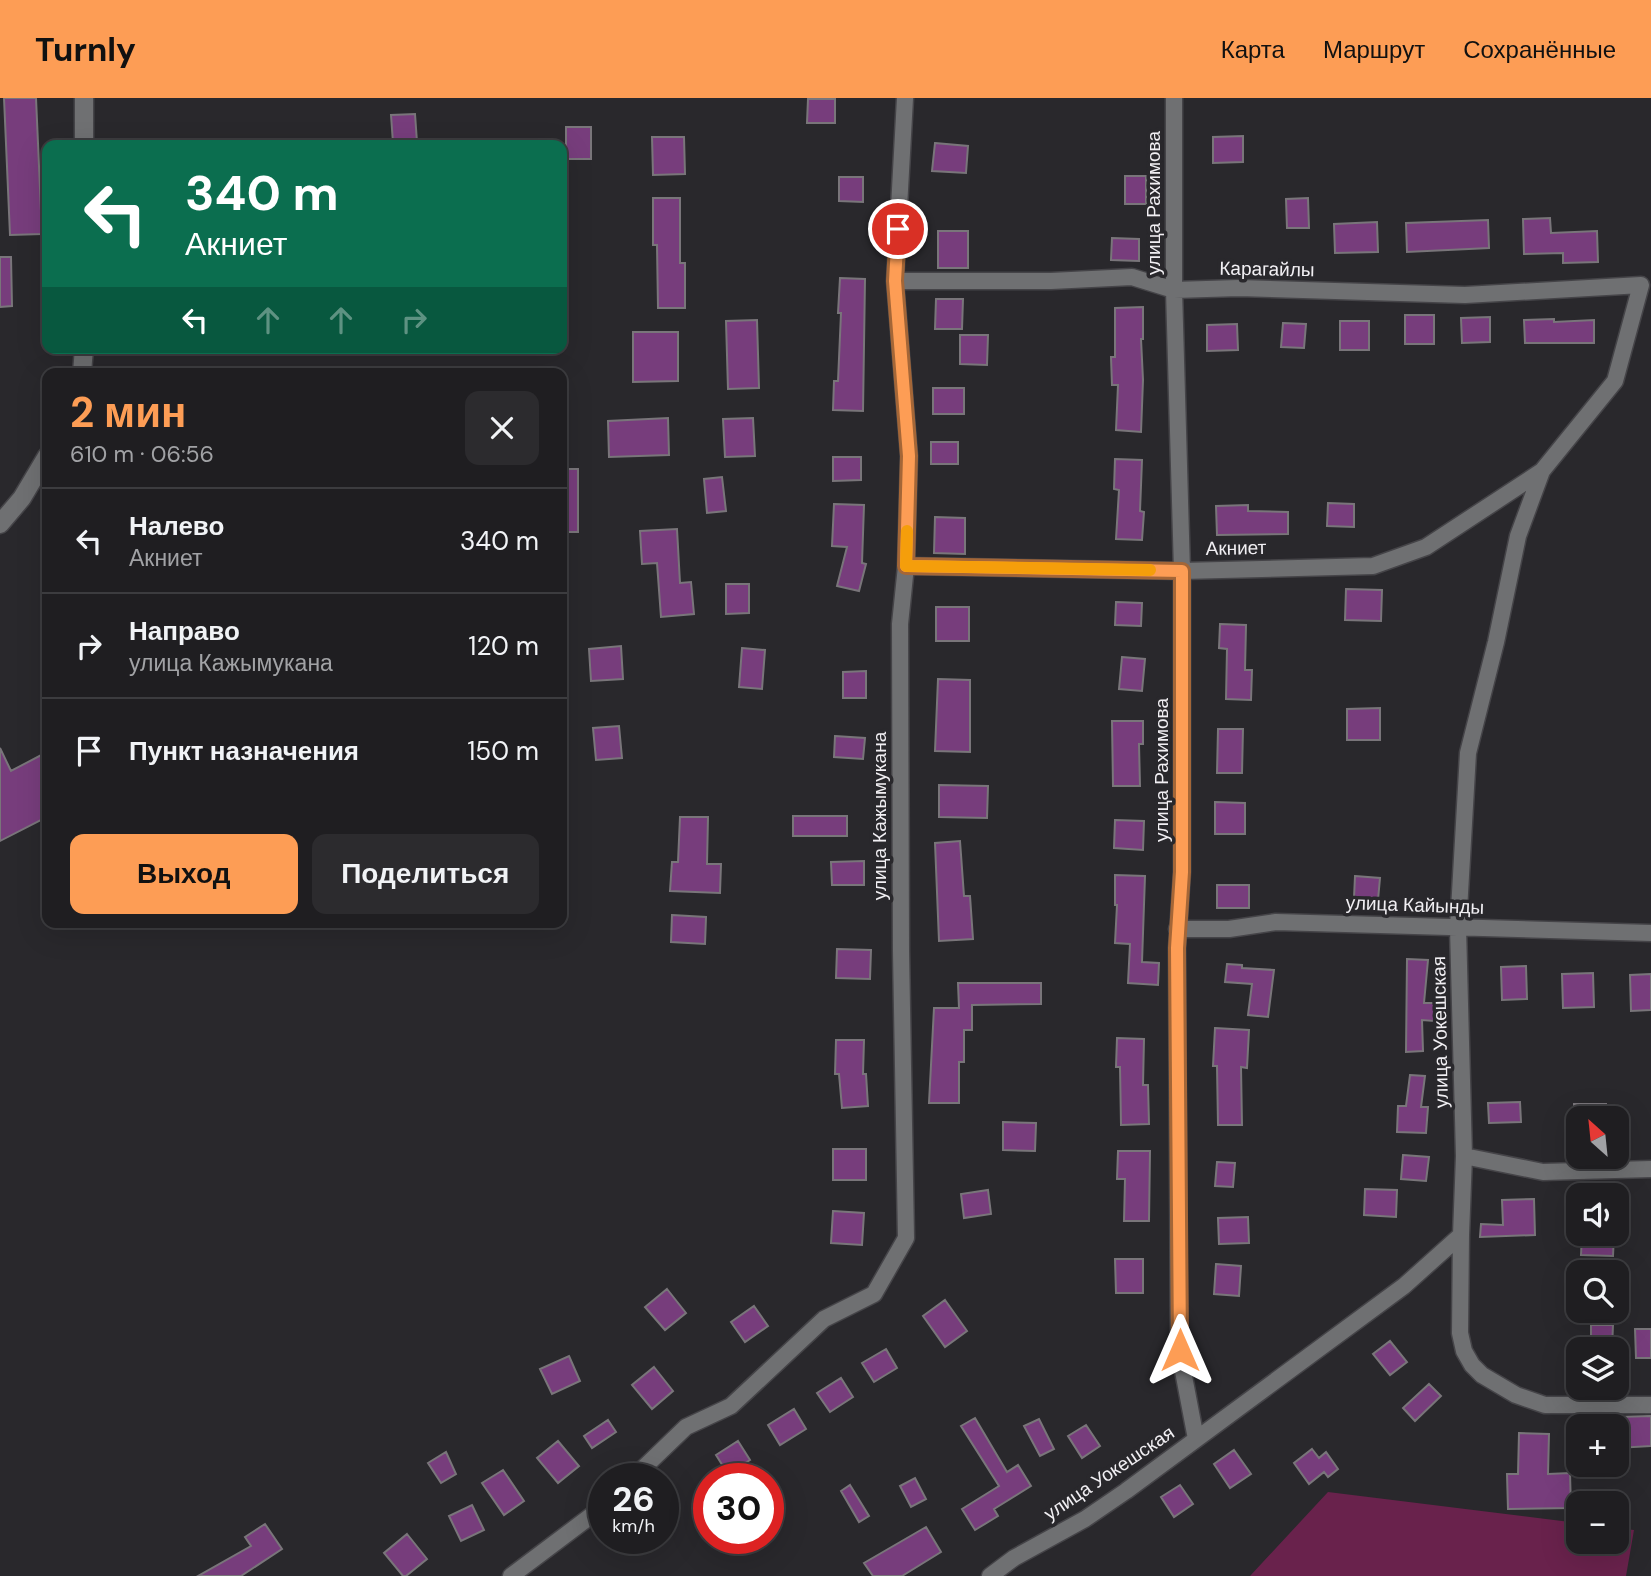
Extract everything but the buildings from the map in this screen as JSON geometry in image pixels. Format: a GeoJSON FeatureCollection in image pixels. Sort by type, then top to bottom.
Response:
{"type":"FeatureCollection","features":[{"type":"Feature","properties":{"kind":"street"},"geometry":{"type":"LineString","coordinates":[[84,98],[84,140]]}},
{"type":"Feature","properties":{"kind":"street","name":"улица Кажымукана"},"geometry":{"type":"LineString","coordinates":[[649,1463],[686,1427],[731,1406],[824,1320],[874,1294],[906,1238],[900,624],[906,566],[909,456],[895,281],[905,98]]}},
{"type":"Feature","properties":{"kind":"street","name":"улица Рахимова"},"geometry":{"type":"LineString","coordinates":[[1174,98],[1174,289],[1182,571],[1182,872],[1177,929],[1180,1350],[1196,1439]]}},
{"type":"Feature","properties":{"kind":"street","name":"Карагайлы"},"geometry":{"type":"LineString","coordinates":[[895,281],[1051,281],[1132,277],[1174,289],[1239,288],[1465,295],[1641,285]]}},
{"type":"Feature","properties":{"kind":"street","name":"улица Уокешская"},"geometry":{"type":"LineString","coordinates":[[990,1576],[1014,1558],[1085,1519],[1196,1439],[1404,1286],[1461,1235],[1464,1156],[1458,928],[1468,753],[1496,642],[1518,536],[1542,471],[1615,381],[1641,285]]}},
{"type":"Feature","properties":{"kind":"street"},"geometry":{"type":"LineString","coordinates":[[0,524],[22,498],[42,464]]}},
{"type":"Feature","properties":{"kind":"street","name":"Акниет"},"geometry":{"type":"LineString","coordinates":[[906,566],[1182,571],[1373,566],[1426,547],[1542,471]]}},
{"type":"Feature","properties":{"kind":"street","name":"улица Кайынды"},"geometry":{"type":"LineString","coordinates":[[1177,929],[1229,929],[1276,922],[1651,933]]}},
{"type":"Feature","properties":{"kind":"street"},"geometry":{"type":"LineString","coordinates":[[1464,1156],[1543,1172],[1651,1169]]}},
{"type":"Feature","properties":{"kind":"street"},"geometry":{"type":"LineString","coordinates":[[1461,1235],[1460,1333],[1464,1351],[1482,1375],[1516,1395],[1545,1405],[1651,1405]]}},
{"type":"Feature","properties":{"kind":"street"},"geometry":{"type":"LineString","coordinates":[[511,1576],[588,1518]]}},
{"type":"Feature","properties":{"kind":"shaded area"},"geometry":{"type":"Polygon","coordinates":[[[1328,1492],[1566,1522],[1566,1554],[1629,1554],[1629,1529],[1634,1530],[1626,1576],[1250,1576],[1328,1492]]]}},
{"type":"Feature","properties":{"kind":"slow traffic"},"geometry":{"type":"LineString","coordinates":[[907,531],[906,566],[1150,570]]}},
{"type":"Feature","properties":{"kind":"route"},"geometry":{"type":"LineString","coordinates":[[898,229],[895,281],[909,456],[906,566],[1182,571],[1182,872],[1177,929],[1180,1350]]}}]}
